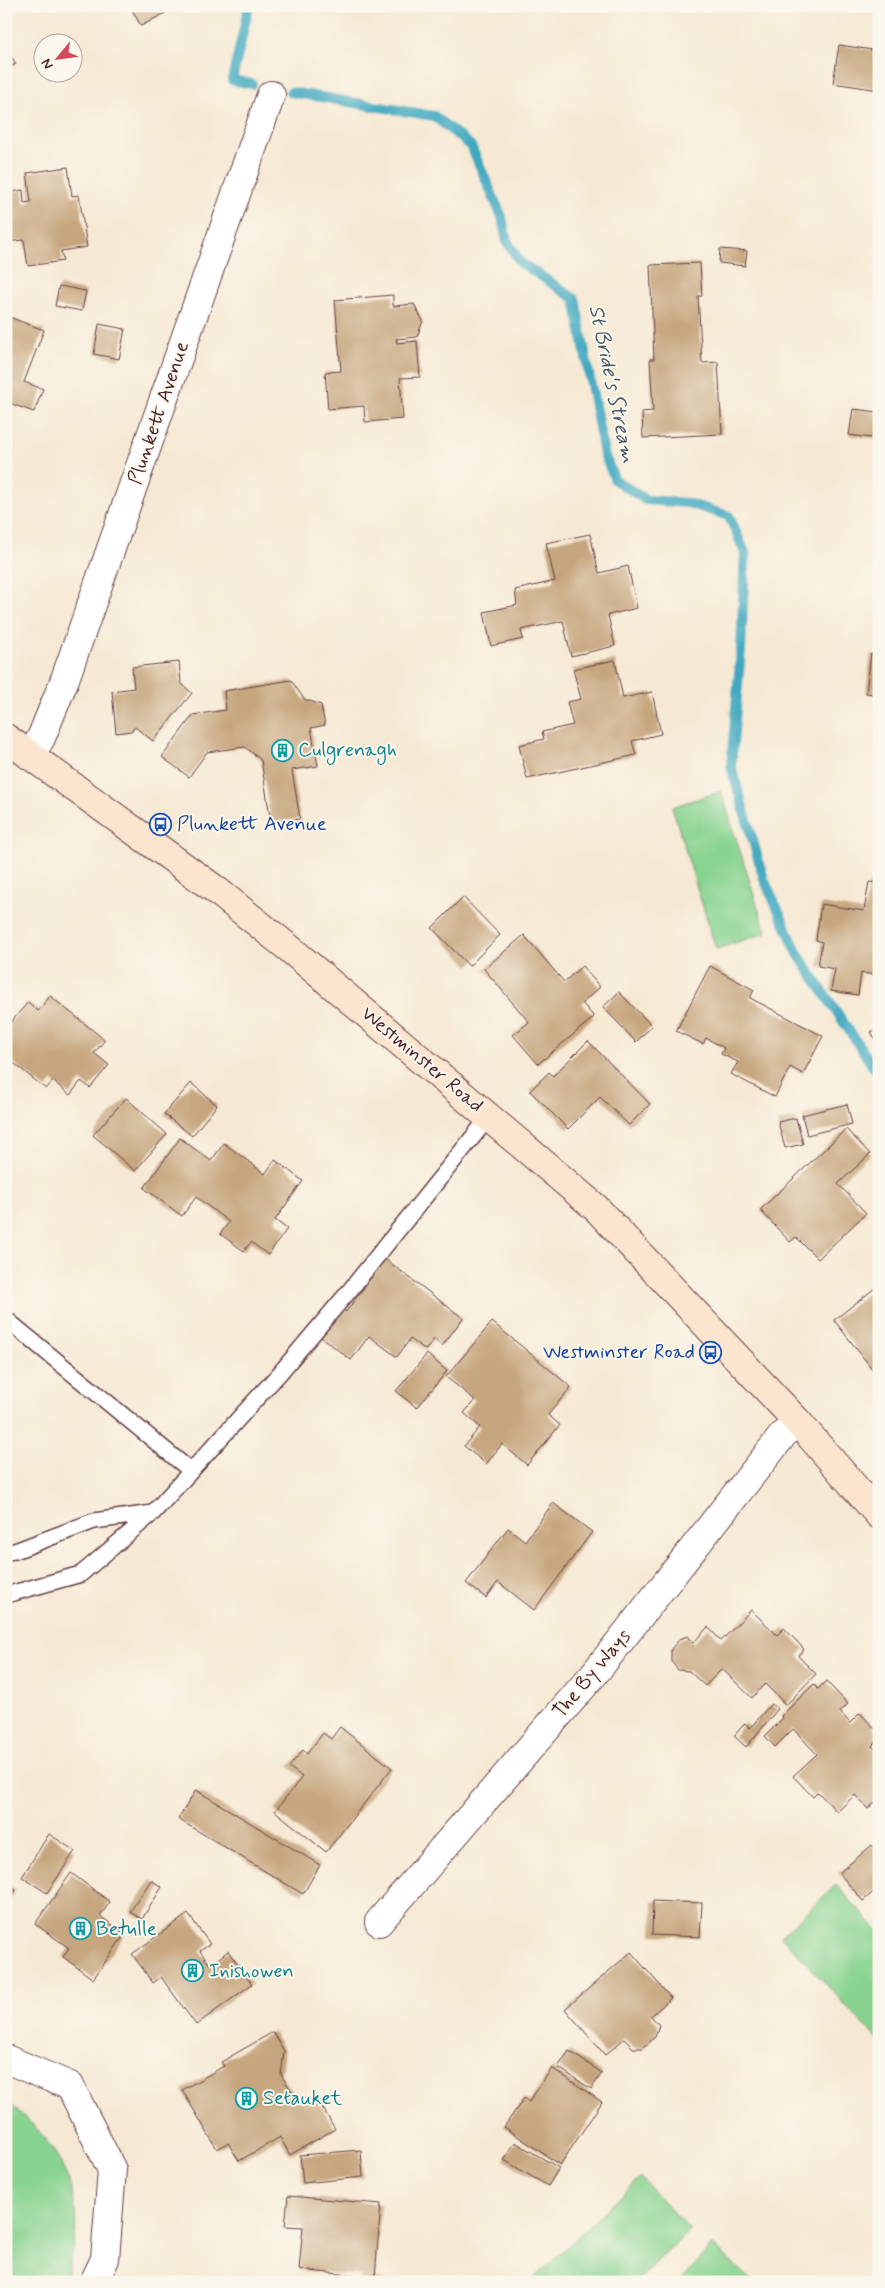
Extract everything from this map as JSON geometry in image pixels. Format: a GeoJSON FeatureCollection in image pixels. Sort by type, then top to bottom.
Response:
{"type":"FeatureCollection","features":[{"type":"Feature","properties":{"kind":"street","name":"Plunkett Avenue"},"geometry":{"type":"LineString","coordinates":[[30,756],[41,738],[65,679],[271,95]]}},
{"type":"Feature","properties":{"kind":"street","name":"Westminster Road"},"geometry":{"type":"LineString","coordinates":[[6,738],[216,890],[283,943],[596,1208],[797,1421],[879,1516]]}},
{"type":"Feature","properties":{"kind":"street","name":"The By Ways"},"geometry":{"type":"LineString","coordinates":[[379,1922],[594,1674],[797,1421]]}},
{"type":"Feature","properties":{"kind":"street"},"geometry":{"type":"LineString","coordinates":[[6,2060],[70,2086],[112,2170],[105,2259],[94,2282]]}},
{"type":"Feature","properties":{"kind":"lane"},"geometry":{"type":"LineString","coordinates":[[6,1595],[80,1574],[153,1513],[279,1374],[344,1297],[489,1117]]}},
{"type":"Feature","properties":{"kind":"lane"},"geometry":{"type":"LineString","coordinates":[[6,1319],[191,1471]]}},
{"type":"Feature","properties":{"kind":"lane"},"geometry":{"type":"LineString","coordinates":[[6,1552],[15,1552],[94,1521],[153,1513]]}},
{"type":"Feature","properties":{"kind":"green space"},"geometry":{"type":"Polygon","coordinates":[[[721,791],[766,933],[716,949],[672,807],[721,791]]]}},
{"type":"Feature","properties":{"kind":"green space"},"geometry":{"type":"Polygon","coordinates":[[[836,1885],[879,1931],[879,2041],[781,1936],[836,1885]]]}},
{"type":"Feature","properties":{"kind":"green space"},"geometry":{"type":"Polygon","coordinates":[[[6,2102],[45,2139],[59,2159],[69,2182],[74,2205],[75,2229],[72,2255],[64,2282],[6,2282],[6,2102]]]}},
{"type":"Feature","properties":{"kind":"green space"},"geometry":{"type":"Polygon","coordinates":[[[640,2177],[690,2230],[636,2282],[530,2282],[640,2177]]]}},
{"type":"Feature","properties":{"kind":"green space"},"geometry":{"type":"Polygon","coordinates":[[[712,2245],[753,2282],[680,2282],[712,2245]]]}},
{"type":"Feature","properties":{"kind":"building"},"geometry":{"type":"Polygon","coordinates":[[[130,6],[178,6],[141,26],[130,6]]]}},
{"type":"Feature","properties":{"kind":"building"},"geometry":{"type":"Polygon","coordinates":[[[839,45],[879,51],[879,90],[833,83],[839,45]]]}},
{"type":"Feature","properties":{"kind":"building"},"geometry":{"type":"Polygon","coordinates":[[[6,48],[16,64],[6,69],[6,48]]]}},
{"type":"Feature","properties":{"kind":"building"},"geometry":{"type":"Polygon","coordinates":[[[68,167],[72,196],[79,195],[87,247],[61,251],[63,261],[28,266],[24,240],[6,242],[6,193],[23,190],[24,203],[31,202],[27,173],[68,167]]]}},
{"type":"Feature","properties":{"kind":"building"},"geometry":{"type":"Polygon","coordinates":[[[720,249],[747,251],[745,266],[719,263],[720,249]]]}},
{"type":"Feature","properties":{"kind":"building"},"geometry":{"type":"Polygon","coordinates":[[[700,263],[702,296],[698,296],[702,363],[718,362],[722,434],[643,438],[642,412],[653,411],[650,359],[654,359],[650,265],[700,263]]]}},
{"type":"Feature","properties":{"kind":"building"},"geometry":{"type":"Polygon","coordinates":[[[59,286],[86,291],[82,311],[55,306],[59,286]]]}},
{"type":"Feature","properties":{"kind":"building"},"geometry":{"type":"Polygon","coordinates":[[[393,295],[393,306],[414,304],[423,321],[417,337],[396,339],[397,343],[417,341],[420,377],[400,378],[403,419],[365,422],[364,406],[328,409],[325,372],[341,371],[335,300],[393,295]]]}},
{"type":"Feature","properties":{"kind":"building"},"geometry":{"type":"Polygon","coordinates":[[[6,316],[44,330],[24,382],[43,389],[34,412],[6,402],[6,316]]]}},
{"type":"Feature","properties":{"kind":"building"},"geometry":{"type":"Polygon","coordinates":[[[99,324],[125,329],[119,359],[94,354],[99,324]]]}},
{"type":"Feature","properties":{"kind":"building"},"geometry":{"type":"Polygon","coordinates":[[[853,409],[879,412],[879,439],[849,435],[853,409]]]}},
{"type":"Feature","properties":{"kind":"building"},"geometry":{"type":"Polygon","coordinates":[[[590,534],[599,573],[628,566],[637,608],[608,615],[615,646],[571,656],[563,621],[521,630],[523,639],[491,646],[484,612],[517,605],[515,590],[555,581],[546,543],[590,534]]]}},
{"type":"Feature","properties":{"kind":"building"},"geometry":{"type":"Polygon","coordinates":[[[871,654],[879,656],[879,695],[866,693],[871,654]]]}},
{"type":"Feature","properties":{"kind":"building"},"geometry":{"type":"Polygon","coordinates":[[[615,660],[623,698],[652,692],[661,734],[632,741],[636,755],[527,779],[519,745],[544,739],[542,732],[573,725],[567,702],[581,699],[573,669],[615,660]]]}},
{"type":"Feature","properties":{"kind":"building"},"geometry":{"type":"Polygon","coordinates":[[[179,662],[181,683],[192,693],[153,741],[135,727],[131,731],[116,733],[112,691],[134,688],[132,667],[179,662]]]}},
{"type":"Feature","properties":{"kind":"building","name":"Culgrenagh"},"geometry":{"type":"Polygon","coordinates":[[[291,680],[304,699],[321,705],[325,725],[311,728],[318,766],[292,770],[300,819],[271,823],[261,760],[245,747],[207,752],[189,777],[162,757],[193,715],[226,710],[224,691],[291,680]]]}},
{"type":"Feature","properties":{"kind":"building"},"geometry":{"type":"Polygon","coordinates":[[[869,882],[879,883],[879,951],[875,975],[861,973],[858,995],[831,991],[835,969],[818,966],[822,942],[816,940],[821,904],[864,911],[869,882]]]}},
{"type":"Feature","properties":{"kind":"building"},"geometry":{"type":"Polygon","coordinates":[[[463,897],[500,935],[469,966],[432,928],[463,897]]]}},
{"type":"Feature","properties":{"kind":"building"},"geometry":{"type":"Polygon","coordinates":[[[524,935],[564,982],[582,966],[600,987],[582,1003],[594,1017],[538,1064],[513,1035],[529,1022],[484,969],[524,935]]]}},
{"type":"Feature","properties":{"kind":"building"},"geometry":{"type":"Polygon","coordinates":[[[710,966],[754,990],[750,998],[823,1036],[803,1074],[790,1067],[775,1097],[731,1074],[738,1062],[721,1054],[724,1048],[706,1038],[703,1044],[676,1031],[710,966]]]}},
{"type":"Feature","properties":{"kind":"building"},"geometry":{"type":"Polygon","coordinates":[[[619,992],[652,1026],[636,1042],[603,1007],[619,992]]]}},
{"type":"Feature","properties":{"kind":"building"},"geometry":{"type":"Polygon","coordinates":[[[50,996],[105,1040],[94,1053],[109,1065],[90,1088],[81,1081],[70,1095],[53,1081],[46,1089],[6,1057],[6,1028],[28,1002],[38,1011],[50,996]]]}},
{"type":"Feature","properties":{"kind":"building"},"geometry":{"type":"Polygon","coordinates":[[[879,1028],[879,1045],[871,1032],[879,1028]]]}},
{"type":"Feature","properties":{"kind":"building"},"geometry":{"type":"Polygon","coordinates":[[[588,1041],[650,1104],[629,1125],[600,1097],[568,1129],[530,1091],[549,1072],[553,1076],[588,1041]]]}},
{"type":"Feature","properties":{"kind":"building"},"geometry":{"type":"Polygon","coordinates":[[[191,1083],[217,1105],[192,1136],[164,1114],[191,1083]]]}},
{"type":"Feature","properties":{"kind":"building"},"geometry":{"type":"Polygon","coordinates":[[[126,1098],[167,1134],[135,1171],[93,1135],[126,1098]]]}},
{"type":"Feature","properties":{"kind":"building"},"geometry":{"type":"Polygon","coordinates":[[[847,1104],[852,1124],[807,1135],[802,1115],[847,1104]]]}},
{"type":"Feature","properties":{"kind":"building"},"geometry":{"type":"Polygon","coordinates":[[[796,1118],[803,1144],[785,1148],[778,1122],[796,1118]]]}},
{"type":"Feature","properties":{"kind":"building"},"geometry":{"type":"Polygon","coordinates":[[[846,1129],[870,1154],[838,1184],[866,1213],[818,1259],[796,1237],[790,1242],[760,1210],[846,1129]]]}},
{"type":"Feature","properties":{"kind":"building"},"geometry":{"type":"Polygon","coordinates":[[[180,1138],[211,1161],[224,1143],[265,1174],[275,1160],[303,1181],[275,1220],[287,1229],[268,1255],[251,1242],[244,1251],[220,1234],[229,1222],[196,1197],[182,1216],[144,1188],[180,1138]]]}},
{"type":"Feature","properties":{"kind":"building"},"geometry":{"type":"Polygon","coordinates":[[[385,1259],[463,1318],[442,1346],[434,1339],[426,1350],[410,1339],[397,1357],[369,1336],[351,1360],[321,1337],[342,1309],[346,1312],[385,1259]]]}},
{"type":"Feature","properties":{"kind":"building"},"geometry":{"type":"Polygon","coordinates":[[[879,1285],[879,1365],[873,1370],[834,1320],[879,1285]]]}},
{"type":"Feature","properties":{"kind":"building"},"geometry":{"type":"Polygon","coordinates":[[[492,1322],[571,1387],[548,1415],[560,1425],[527,1465],[502,1444],[486,1464],[464,1446],[480,1427],[464,1413],[475,1400],[446,1377],[492,1322]]]}},
{"type":"Feature","properties":{"kind":"building"},"geometry":{"type":"Polygon","coordinates":[[[427,1354],[447,1371],[417,1408],[396,1391],[427,1354]]]}},
{"type":"Feature","properties":{"kind":"building"},"geometry":{"type":"Polygon","coordinates":[[[553,1503],[592,1532],[534,1610],[498,1582],[486,1598],[466,1583],[508,1528],[525,1541],[553,1503]]]}},
{"type":"Feature","properties":{"kind":"building"},"geometry":{"type":"Polygon","coordinates":[[[751,1610],[777,1635],[784,1628],[804,1649],[798,1656],[816,1674],[786,1705],[765,1684],[752,1698],[722,1669],[705,1686],[689,1671],[678,1670],[671,1661],[671,1649],[680,1639],[687,1636],[693,1643],[708,1627],[721,1641],[751,1610]]]}},
{"type":"Feature","properties":{"kind":"building"},"geometry":{"type":"Polygon","coordinates":[[[826,1681],[848,1704],[840,1712],[850,1723],[860,1713],[879,1733],[879,1739],[872,1746],[879,1753],[879,1799],[868,1809],[855,1795],[837,1812],[818,1792],[813,1797],[793,1776],[817,1754],[793,1729],[775,1747],[765,1736],[783,1718],[781,1716],[814,1684],[818,1689],[826,1681]]]}},
{"type":"Feature","properties":{"kind":"building"},"geometry":{"type":"Polygon","coordinates":[[[771,1704],[778,1709],[746,1747],[734,1736],[745,1723],[750,1728],[771,1704]]]}},
{"type":"Feature","properties":{"kind":"building"},"geometry":{"type":"Polygon","coordinates":[[[340,1727],[392,1768],[326,1852],[275,1811],[302,1777],[289,1767],[303,1750],[307,1754],[323,1733],[331,1739],[340,1727]]]}},
{"type":"Feature","properties":{"kind":"building"},"geometry":{"type":"Polygon","coordinates":[[[196,1790],[320,1865],[303,1894],[178,1819],[196,1790]]]}},
{"type":"Feature","properties":{"kind":"building"},"geometry":{"type":"Polygon","coordinates":[[[49,1834],[75,1851],[47,1893],[22,1877],[49,1834]]]}},
{"type":"Feature","properties":{"kind":"building"},"geometry":{"type":"Polygon","coordinates":[[[872,1845],[879,1852],[879,1887],[863,1901],[839,1873],[872,1845]]]}},
{"type":"Feature","properties":{"kind":"building","name":"Betulle"},"geometry":{"type":"Polygon","coordinates":[[[71,1873],[110,1902],[100,1916],[125,1934],[93,1979],[63,1957],[69,1948],[35,1924],[71,1873]]]}},
{"type":"Feature","properties":{"kind":"building"},"geometry":{"type":"Polygon","coordinates":[[[151,1880],[162,1887],[142,1919],[130,1912],[151,1880]]]}},
{"type":"Feature","properties":{"kind":"building"},"geometry":{"type":"Polygon","coordinates":[[[6,1884],[16,1890],[6,1906],[6,1884]]]}},
{"type":"Feature","properties":{"kind":"building"},"geometry":{"type":"Polygon","coordinates":[[[653,1901],[702,1903],[700,1937],[652,1935],[653,1901]]]}},
{"type":"Feature","properties":{"kind":"building","name":"Inishowen"},"geometry":{"type":"Polygon","coordinates":[[[188,1914],[210,1944],[200,1951],[210,1965],[228,1951],[252,1984],[196,2025],[161,1977],[153,1983],[132,1954],[188,1914]]]}},
{"type":"Feature","properties":{"kind":"building"},"geometry":{"type":"Polygon","coordinates":[[[631,1952],[671,1998],[651,2016],[659,2025],[655,2037],[643,2048],[633,2048],[624,2039],[605,2055],[565,2009],[631,1952]]]}},
{"type":"Feature","properties":{"kind":"building","name":"Setauket"},"geometry":{"type":"Polygon","coordinates":[[[273,2032],[284,2051],[281,2075],[295,2096],[318,2100],[335,2129],[290,2155],[280,2137],[239,2161],[228,2143],[217,2149],[182,2090],[224,2066],[221,2062],[273,2032]]]}},
{"type":"Feature","properties":{"kind":"building"},"geometry":{"type":"Polygon","coordinates":[[[569,2051],[602,2073],[591,2089],[558,2067],[569,2051]]]}},
{"type":"Feature","properties":{"kind":"building"},"geometry":{"type":"Polygon","coordinates":[[[552,2068],[602,2102],[560,2165],[504,2127],[524,2098],[529,2102],[552,2068]]]}},
{"type":"Feature","properties":{"kind":"building"},"geometry":{"type":"Polygon","coordinates":[[[515,2142],[559,2168],[548,2186],[504,2160],[515,2142]]]}},
{"type":"Feature","properties":{"kind":"building"},"geometry":{"type":"Polygon","coordinates":[[[361,2150],[363,2177],[303,2183],[300,2155],[361,2150]]]}},
{"type":"Feature","properties":{"kind":"building"},"geometry":{"type":"Polygon","coordinates":[[[288,2196],[381,2204],[375,2277],[391,2282],[360,2282],[361,2276],[299,2270],[303,2227],[285,2226],[288,2196]]]}},
{"type":"Feature","properties":{"kind":"waterway","name":"St Bride's Stream"},"geometry":{"type":"LineString","coordinates":[[249,6],[232,80],[252,84]]}},
{"type":"Feature","properties":{"kind":"waterway","name":"St Bride's Stream"},"geometry":{"type":"LineString","coordinates":[[290,92],[434,116],[471,146],[502,217],[507,241],[520,262],[575,299],[604,454],[615,480],[646,500],[687,503],[729,516],[745,553],[741,649],[731,766],[764,879],[798,954],[874,1068]]}},
{"type":"Feature","properties":{"kind":"place","name":"Culgrenagh"},"geometry":{"type":"Point","coordinates":[282,750]}},
{"type":"Feature","properties":{"kind":"place","name":"Plunkett Avenue"},"geometry":{"type":"Point","coordinates":[161,824]}},
{"type":"Feature","properties":{"kind":"place","name":"Westminster Road"},"geometry":{"type":"Point","coordinates":[711,1352]}},
{"type":"Feature","properties":{"kind":"place","name":"Betulle"},"geometry":{"type":"Point","coordinates":[80,1929]}},
{"type":"Feature","properties":{"kind":"place","name":"Inishowen"},"geometry":{"type":"Point","coordinates":[193,1971]}},
{"type":"Feature","properties":{"kind":"place","name":"Setauket"},"geometry":{"type":"Point","coordinates":[247,2098]}}]}
